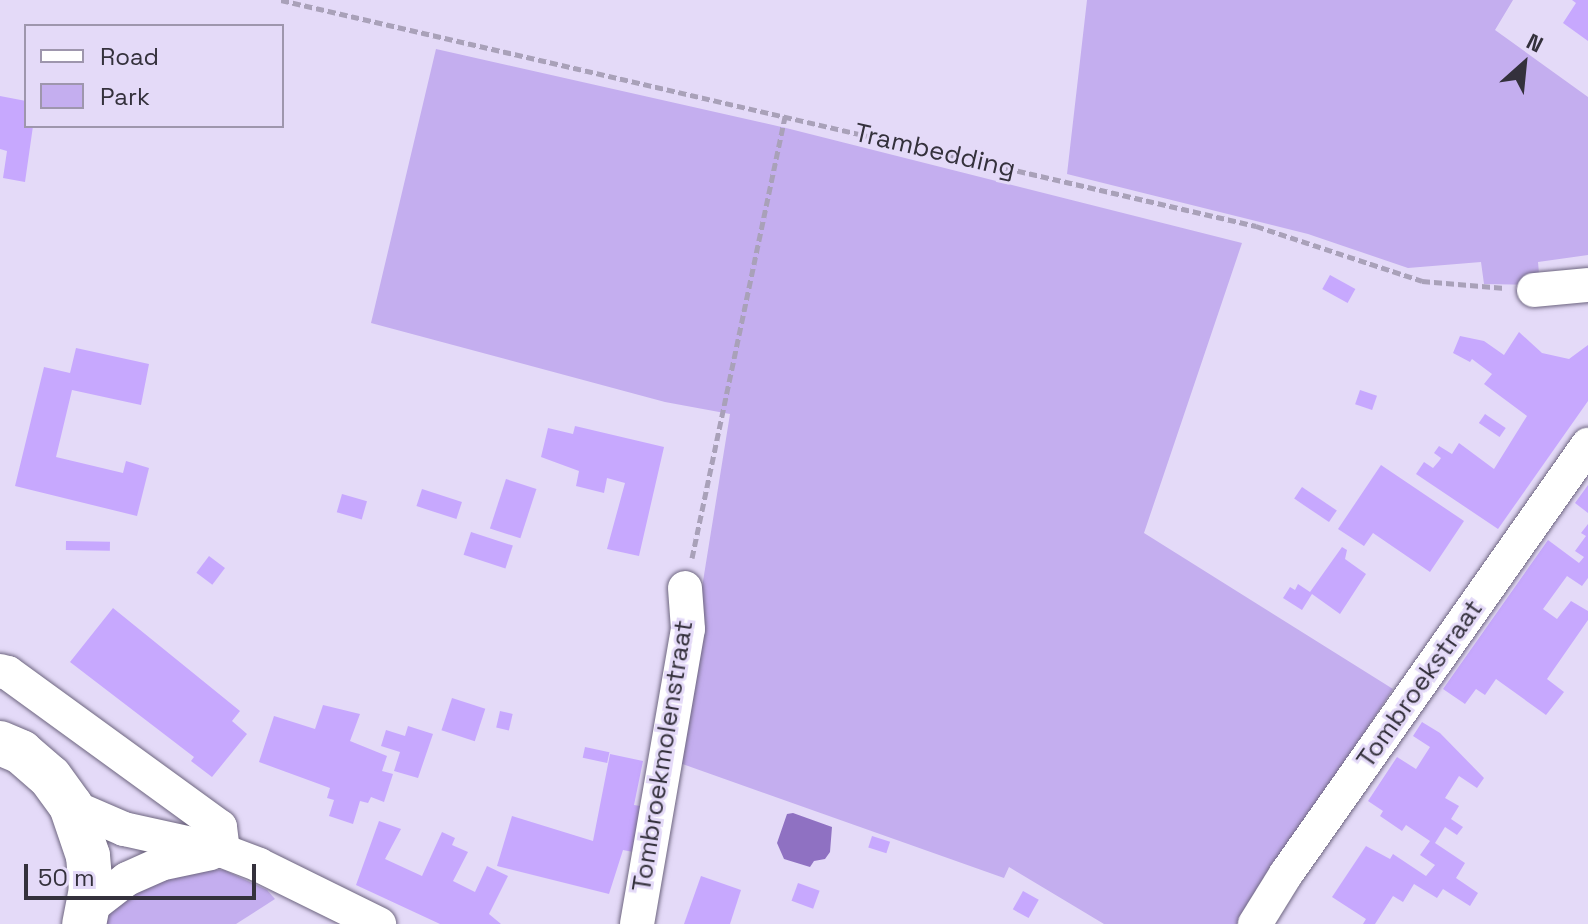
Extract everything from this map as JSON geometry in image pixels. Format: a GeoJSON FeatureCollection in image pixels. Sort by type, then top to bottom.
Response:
{"type":"FeatureCollection","features":[{"type":"Feature","properties":{"kind":"main road"},"geometry":{"type":"LineString","coordinates":[[0,743],[21,752],[50,777],[71,806],[88,856],[86,917]]}},
{"type":"Feature","properties":{"kind":"street"},"geometry":{"type":"LineString","coordinates":[[1534,290],[1588,285]]}},
{"type":"Feature","properties":{"kind":"street","name":"Tombroekstraat"},"geometry":{"type":"LineString","coordinates":[[1255,924],[1286,874],[1588,445]]}},
{"type":"Feature","properties":{"kind":"street","name":"Tombroekmolenstraat"},"geometry":{"type":"LineString","coordinates":[[637,924],[688,629],[685,588]]}},
{"type":"Feature","properties":{"kind":"street"},"geometry":{"type":"LineString","coordinates":[[0,671],[8,673],[220,827],[223,851]]}},
{"type":"Feature","properties":{"kind":"street"},"geometry":{"type":"LineString","coordinates":[[71,806],[124,829],[223,851],[259,865],[379,924]]}},
{"type":"Feature","properties":{"kind":"street"},"geometry":{"type":"LineString","coordinates":[[86,917],[127,879],[160,864],[223,851]]}},
{"type":"Feature","properties":{"kind":"path","name":"Trambedding"},"geometry":{"type":"LineString","coordinates":[[281,0],[1256,226],[1422,281],[1534,290]]}},
{"type":"Feature","properties":{"kind":"path"},"geometry":{"type":"LineString","coordinates":[[685,588],[785,116]]}},
{"type":"Feature","properties":{"kind":"green space"},"geometry":{"type":"Polygon","coordinates":[[[1087,0],[1513,0],[1495,30],[1588,97],[1588,255],[1538,262],[1540,285],[1484,284],[1481,262],[1408,268],[1308,234],[1067,174],[1087,0]]]}},
{"type":"Feature","properties":{"kind":"green space"},"geometry":{"type":"Polygon","coordinates":[[[436,49],[786,128],[1242,243],[1144,533],[1393,689],[1237,924],[1104,924],[1009,867],[1004,878],[674,761],[730,414],[665,402],[371,323],[436,49]]]}},
{"type":"Feature","properties":{"kind":"green space"},"geometry":{"type":"Polygon","coordinates":[[[187,870],[224,870],[267,890],[275,899],[236,924],[102,924],[107,912],[121,896],[187,870]]]}},
{"type":"Feature","properties":{"kind":"shaded area"},"geometry":{"type":"Polygon","coordinates":[[[793,813],[832,827],[830,852],[825,859],[814,861],[810,867],[784,859],[777,843],[787,814],[793,813]]]}},
{"type":"Feature","properties":{"kind":"building"},"geometry":{"type":"Polygon","coordinates":[[[1572,0],[1588,0],[1588,41],[1563,23],[1576,3],[1572,0]]]}},
{"type":"Feature","properties":{"kind":"building"},"geometry":{"type":"Polygon","coordinates":[[[0,96],[24,101],[24,128],[33,128],[25,182],[3,178],[7,151],[0,149],[0,96]]]}},
{"type":"Feature","properties":{"kind":"building"},"geometry":{"type":"Polygon","coordinates":[[[1330,275],[1355,289],[1348,303],[1322,289],[1330,275]]]}},
{"type":"Feature","properties":{"kind":"building"},"geometry":{"type":"Polygon","coordinates":[[[1519,332],[1542,353],[1569,359],[1588,345],[1588,401],[1498,529],[1416,474],[1424,462],[1433,468],[1439,461],[1441,458],[1434,453],[1439,446],[1452,454],[1459,443],[1494,469],[1527,416],[1484,384],[1492,374],[1472,359],[1470,362],[1453,353],[1460,336],[1484,341],[1504,355],[1519,332]]]}},
{"type":"Feature","properties":{"kind":"building"},"geometry":{"type":"Polygon","coordinates":[[[76,348],[149,364],[141,405],[72,390],[56,457],[123,473],[126,461],[149,468],[137,516],[15,486],[44,367],[70,373],[76,348]]]}},
{"type":"Feature","properties":{"kind":"building"},"geometry":{"type":"Polygon","coordinates":[[[1360,390],[1377,396],[1372,410],[1355,404],[1360,390]]]}},
{"type":"Feature","properties":{"kind":"building"},"geometry":{"type":"Polygon","coordinates":[[[1485,414],[1506,428],[1500,437],[1479,423],[1485,414]]]}},
{"type":"Feature","properties":{"kind":"building"},"geometry":{"type":"Polygon","coordinates":[[[575,426],[664,447],[639,556],[607,549],[625,483],[607,478],[604,493],[576,486],[579,471],[541,457],[548,428],[573,434],[575,426]]]}},
{"type":"Feature","properties":{"kind":"building"},"geometry":{"type":"Polygon","coordinates":[[[1381,465],[1464,521],[1430,572],[1373,533],[1364,546],[1338,529],[1381,465]]]}},
{"type":"Feature","properties":{"kind":"building"},"geometry":{"type":"Polygon","coordinates":[[[506,479],[536,489],[520,538],[490,528],[506,479]]]}},
{"type":"Feature","properties":{"kind":"building"},"geometry":{"type":"Polygon","coordinates":[[[1588,485],[1588,513],[1575,503],[1588,485]]]}},
{"type":"Feature","properties":{"kind":"building"},"geometry":{"type":"Polygon","coordinates":[[[1302,487],[1337,510],[1329,522],[1294,499],[1302,487]]]}},
{"type":"Feature","properties":{"kind":"building"},"geometry":{"type":"Polygon","coordinates":[[[422,489],[462,502],[456,519],[416,506],[422,489]]]}},
{"type":"Feature","properties":{"kind":"building"},"geometry":{"type":"Polygon","coordinates":[[[342,494],[367,501],[362,519],[337,512],[342,494]]]}},
{"type":"Feature","properties":{"kind":"building"},"geometry":{"type":"Polygon","coordinates":[[[1588,524],[1588,578],[1582,586],[1567,576],[1543,609],[1557,619],[1571,601],[1588,611],[1588,620],[1547,679],[1564,692],[1546,715],[1496,679],[1485,695],[1476,689],[1465,704],[1443,689],[1548,540],[1579,563],[1584,557],[1575,551],[1586,536],[1581,533],[1588,524]]]}},
{"type":"Feature","properties":{"kind":"building"},"geometry":{"type":"Polygon","coordinates":[[[471,532],[513,546],[505,568],[464,555],[471,532]]]}},
{"type":"Feature","properties":{"kind":"building"},"geometry":{"type":"Polygon","coordinates":[[[66,541],[110,542],[110,551],[66,550],[66,541]]]}},
{"type":"Feature","properties":{"kind":"building"},"geometry":{"type":"Polygon","coordinates":[[[1342,547],[1347,550],[1345,559],[1366,574],[1340,614],[1312,594],[1302,610],[1283,598],[1290,587],[1295,590],[1298,584],[1310,592],[1342,547]]]}},
{"type":"Feature","properties":{"kind":"building"},"geometry":{"type":"Polygon","coordinates":[[[209,556],[225,568],[212,585],[196,573],[209,556]]]}},
{"type":"Feature","properties":{"kind":"building"},"geometry":{"type":"Polygon","coordinates":[[[113,608],[240,711],[232,721],[247,734],[212,777],[191,761],[194,757],[70,662],[113,608]]]}},
{"type":"Feature","properties":{"kind":"building"},"geometry":{"type":"Polygon","coordinates":[[[452,698],[485,709],[475,741],[441,730],[452,698]]]}},
{"type":"Feature","properties":{"kind":"building"},"geometry":{"type":"Polygon","coordinates":[[[323,705],[360,714],[350,741],[387,756],[382,771],[393,774],[384,802],[371,797],[368,803],[360,801],[353,824],[329,816],[334,800],[327,798],[330,788],[259,762],[274,716],[315,729],[323,705]]]}},
{"type":"Feature","properties":{"kind":"building"},"geometry":{"type":"Polygon","coordinates":[[[500,711],[513,714],[509,730],[496,728],[500,711]]]}},
{"type":"Feature","properties":{"kind":"building"},"geometry":{"type":"Polygon","coordinates":[[[1422,722],[1440,733],[1484,778],[1477,788],[1459,776],[1445,798],[1459,806],[1451,819],[1463,827],[1457,835],[1445,827],[1435,843],[1465,863],[1456,878],[1478,893],[1470,906],[1443,889],[1437,898],[1414,884],[1403,902],[1393,896],[1375,924],[1363,924],[1366,919],[1332,897],[1366,846],[1390,859],[1393,854],[1426,876],[1435,865],[1420,855],[1430,841],[1406,825],[1402,831],[1380,816],[1383,811],[1368,801],[1397,757],[1416,769],[1430,747],[1413,736],[1422,722]]]}},
{"type":"Feature","properties":{"kind":"building"},"geometry":{"type":"Polygon","coordinates":[[[408,726],[433,734],[418,778],[394,771],[400,752],[381,746],[386,730],[405,736],[408,726]]]}},
{"type":"Feature","properties":{"kind":"building"},"geometry":{"type":"Polygon","coordinates":[[[585,747],[609,752],[607,763],[583,758],[585,747]]]}},
{"type":"Feature","properties":{"kind":"building"},"geometry":{"type":"Polygon","coordinates":[[[610,754],[643,761],[634,805],[646,807],[638,853],[623,850],[609,894],[497,866],[512,816],[593,841],[610,754]]]}},
{"type":"Feature","properties":{"kind":"building"},"geometry":{"type":"Polygon","coordinates":[[[379,821],[401,829],[385,859],[422,876],[442,832],[455,838],[452,845],[468,852],[453,881],[475,892],[487,866],[508,876],[489,914],[501,924],[440,924],[356,885],[379,821]]]}},
{"type":"Feature","properties":{"kind":"building"},"geometry":{"type":"Polygon","coordinates":[[[872,836],[890,842],[886,853],[868,847],[872,836]]]}},
{"type":"Feature","properties":{"kind":"building"},"geometry":{"type":"Polygon","coordinates":[[[701,876],[741,890],[730,924],[684,924],[701,876]]]}},
{"type":"Feature","properties":{"kind":"building"},"geometry":{"type":"Polygon","coordinates":[[[798,883],[820,891],[813,909],[792,901],[798,883]]]}},
{"type":"Feature","properties":{"kind":"building"},"geometry":{"type":"Polygon","coordinates":[[[1023,891],[1039,900],[1029,918],[1013,909],[1023,891]]]}}]}
